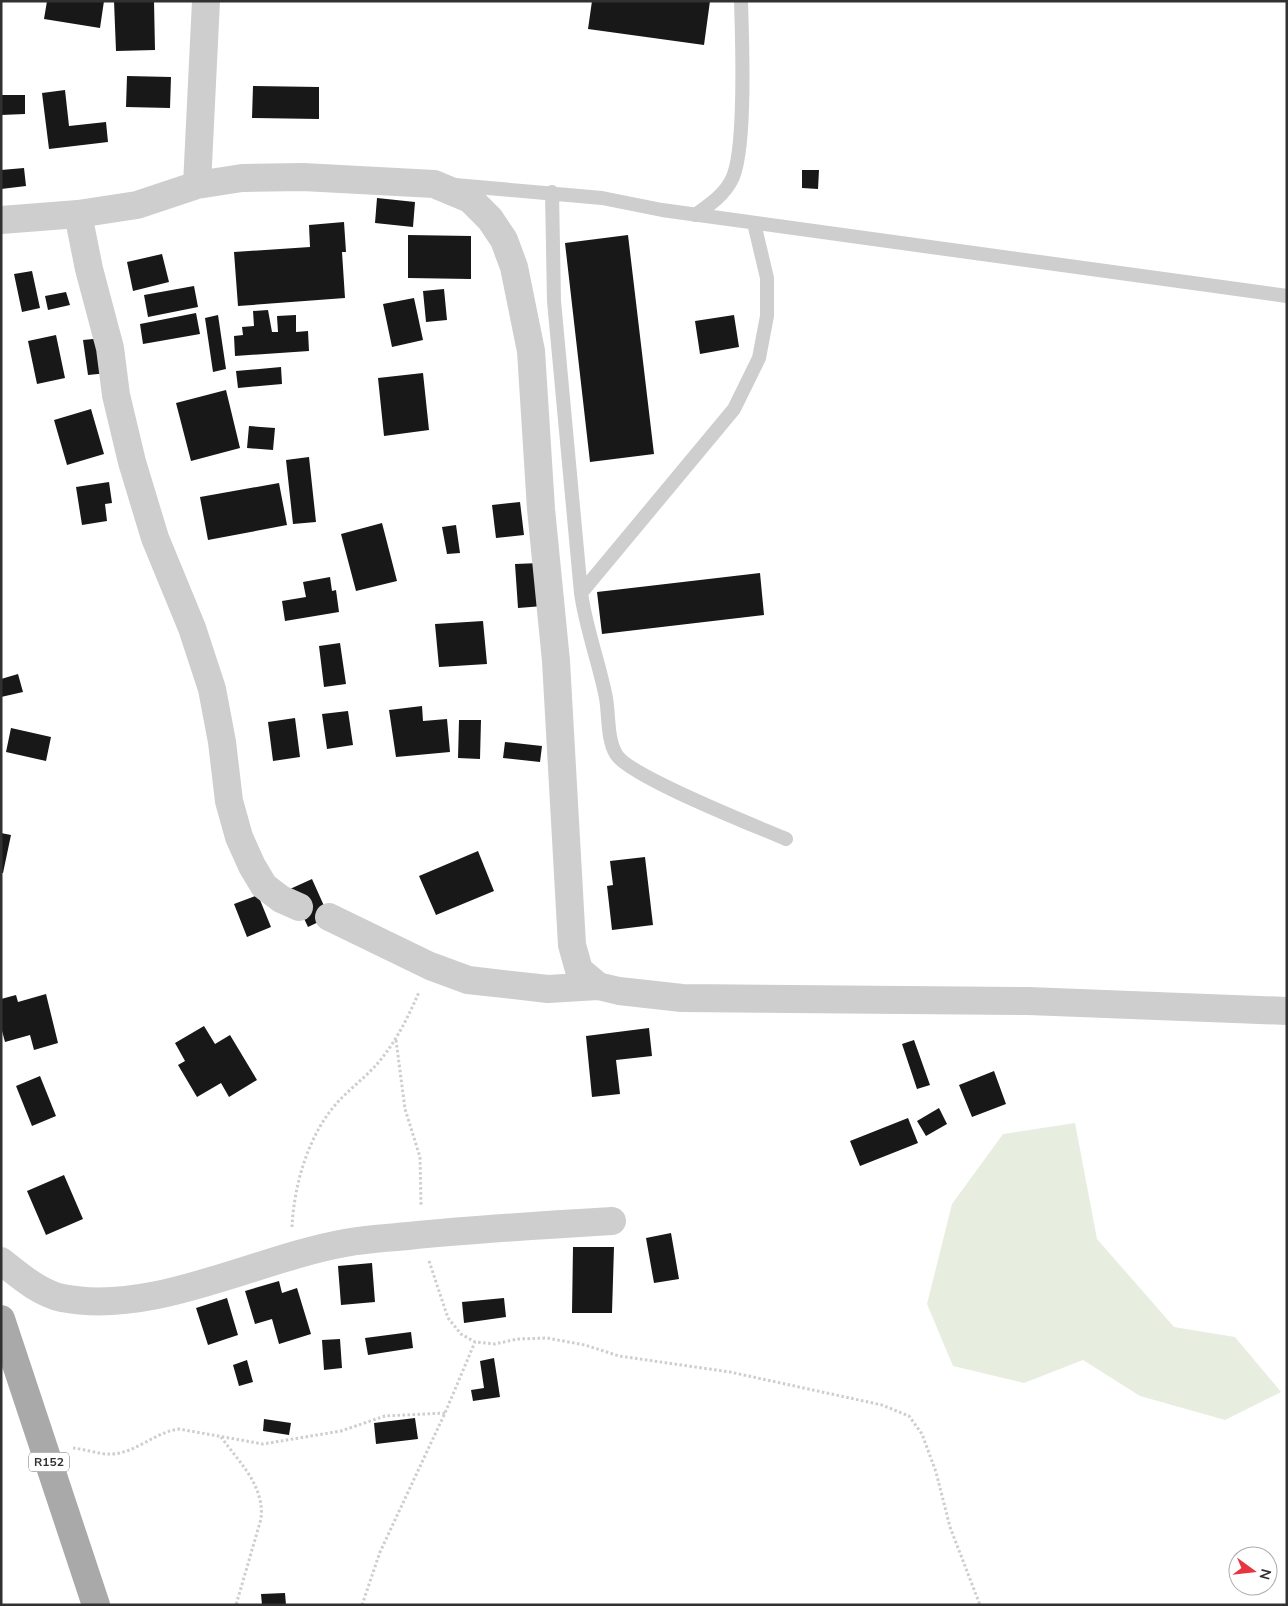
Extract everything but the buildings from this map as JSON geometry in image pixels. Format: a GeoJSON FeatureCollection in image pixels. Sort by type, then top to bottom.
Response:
{"type":"FeatureCollection","features":[{"type":"Feature","properties":{"kind":"main road","name":"R152"},"geometry":{"type":"LineString","coordinates":[[3,1327],[96,1605]]}},
{"type":"Feature","properties":{"kind":"street"},"geometry":{"type":"LineString","coordinates":[[197,185],[206,1]]}},
{"type":"Feature","properties":{"kind":"street"},"geometry":{"type":"LineString","coordinates":[[1,220],[78,214],[137,205],[197,185],[242,178],[303,177],[434,184],[470,199],[490,219],[504,240],[514,267],[531,350],[541,509],[556,661],[572,945],[579,970],[598,986]]}},
{"type":"Feature","properties":{"kind":"street"},"geometry":{"type":"LineString","coordinates":[[78,214],[88,269],[110,348],[116,395],[134,470],[155,538],[192,628],[212,689],[222,742],[229,801],[239,837],[252,866],[264,886],[281,899],[299,907]]}},
{"type":"Feature","properties":{"kind":"street"},"geometry":{"type":"LineString","coordinates":[[329,917],[430,966],[468,980],[504,985],[548,989],[598,986],[619,991],[682,998],[1028,1001],[1287,1011]]}},
{"type":"Feature","properties":{"kind":"street"},"geometry":{"type":"LineString","coordinates":[[1,1261],[44,1291],[62,1298],[109,1301],[149,1296],[291,1255],[346,1243],[422,1234],[612,1221]]}},
{"type":"Feature","properties":{"kind":"lane"},"geometry":{"type":"LineString","coordinates":[[695,215],[717,199],[732,179],[738,152],[742,108],[741,1]]}},
{"type":"Feature","properties":{"kind":"lane"},"geometry":{"type":"LineString","coordinates":[[434,184],[552,192],[602,198],[695,215],[1287,296]]}},
{"type":"Feature","properties":{"kind":"lane"},"geometry":{"type":"LineString","coordinates":[[552,192],[554,302],[581,593],[584,614],[606,697],[613,747],[616,755],[633,769],[657,782],[786,839]]}},
{"type":"Feature","properties":{"kind":"lane"},"geometry":{"type":"LineString","coordinates":[[581,593],[734,409],[759,358],[767,316],[767,278],[754,223]]}},
{"type":"Feature","properties":{"kind":"path"},"geometry":{"type":"LineString","coordinates":[[291,1255],[292,1217],[300,1177],[317,1132],[336,1104],[380,1060],[396,1040],[430,966]]}},
{"type":"Feature","properties":{"kind":"path"},"geometry":{"type":"LineString","coordinates":[[396,1040],[405,1109],[420,1157],[422,1234],[434,1281],[448,1318],[461,1334],[475,1342],[495,1344],[517,1339],[547,1338],[585,1345],[619,1356],[730,1372],[882,1405],[909,1416],[922,1434],[936,1472],[950,1527],[980,1605]]}},
{"type":"Feature","properties":{"kind":"path"},"geometry":{"type":"LineString","coordinates":[[362,1605],[380,1552],[445,1412],[475,1342]]}},
{"type":"Feature","properties":{"kind":"path"},"geometry":{"type":"LineString","coordinates":[[44,1448],[74,1448],[112,1454],[138,1445],[165,1430],[179,1428],[263,1444],[289,1442],[342,1431],[385,1416],[445,1412]]}},
{"type":"Feature","properties":{"kind":"path"},"geometry":{"type":"LineString","coordinates":[[220,1437],[255,1484],[263,1506],[236,1605]]}},
{"type":"Feature","properties":{"kind":"shaded area"},"geometry":{"type":"Polygon","coordinates":[[[1075,1123],[1097,1239],[1174,1327],[1235,1337],[1281,1392],[1225,1420],[1140,1396],[1083,1360],[1024,1383],[953,1366],[927,1304],[952,1204],[1003,1134],[1075,1123]]]}}]}
